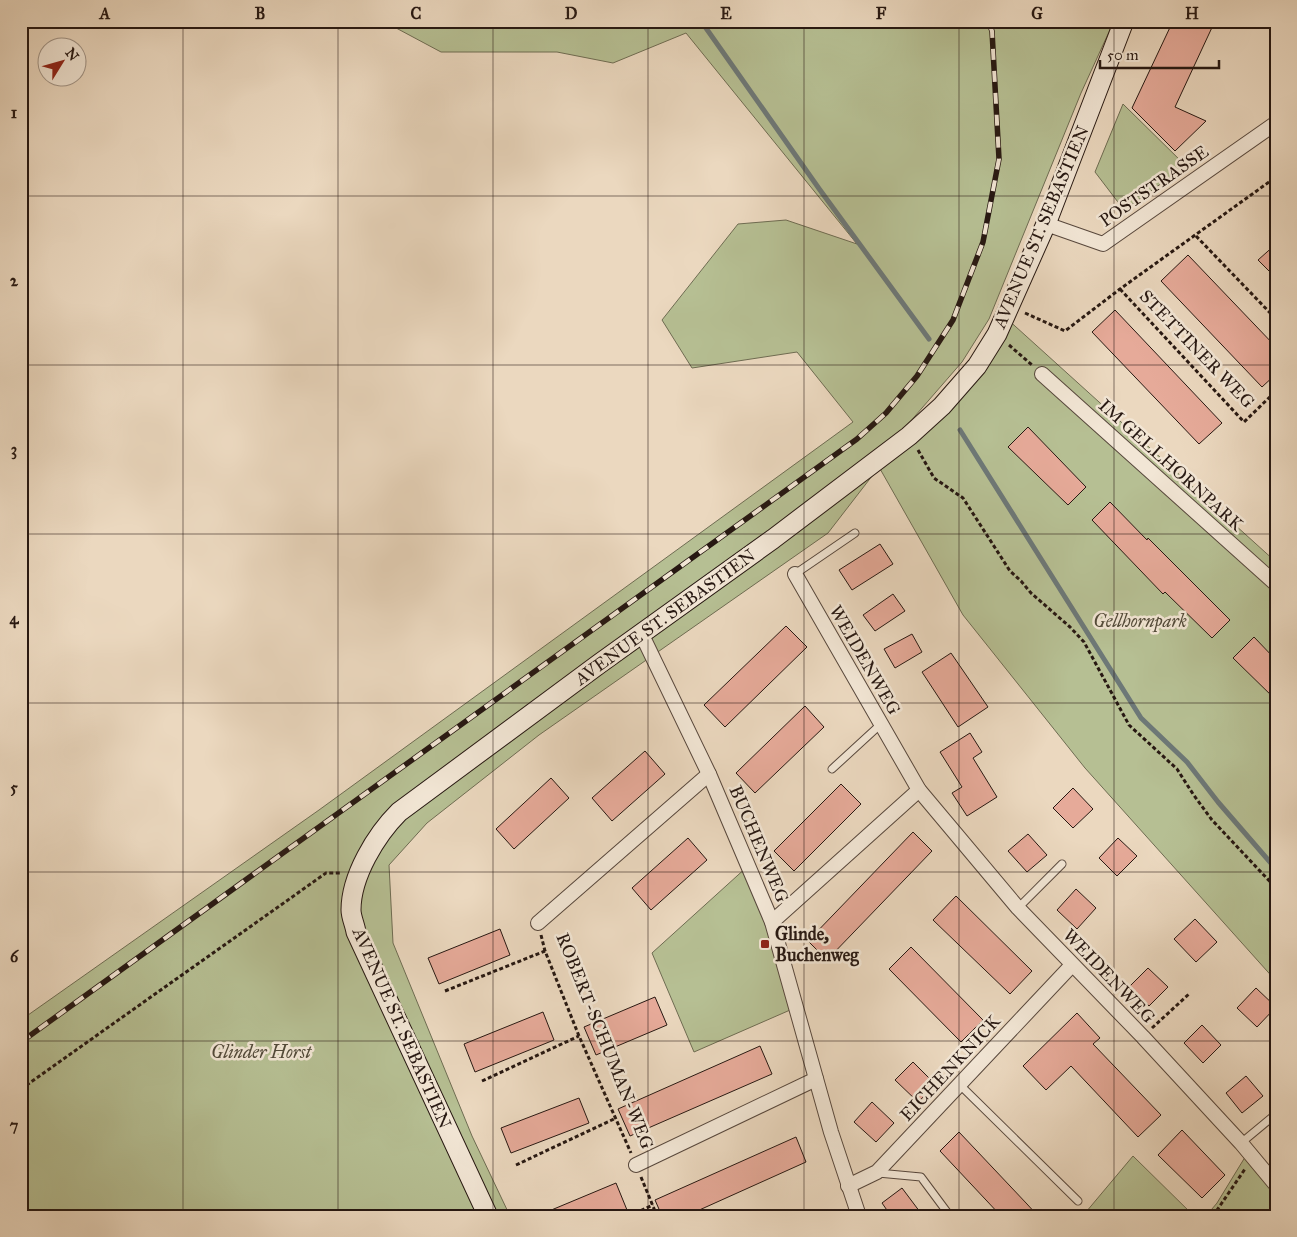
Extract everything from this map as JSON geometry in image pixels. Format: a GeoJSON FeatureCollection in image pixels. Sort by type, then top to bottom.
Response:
{"type":"FeatureCollection","features":[{"type":"Feature","properties":{"kind":"main road","name":"AVENUE ST. SEBASTIEN"},"geometry":{"type":"LineString","coordinates":[[488,1216],[356,932],[351,912],[352,898],[374,840],[384,826],[399,812],[641,633],[772,539],[909,436],[942,406],[977,366],[997,334],[1046,224],[1124,21]]}},
{"type":"Feature","properties":{"kind":"street","name":"POSTSTRASSE"},"geometry":{"type":"LineString","coordinates":[[1046,224],[1103,244],[1276,123]]}},
{"type":"Feature","properties":{"kind":"street","name":"IM GELLHORNPARK"},"geometry":{"type":"LineString","coordinates":[[1042,374],[1276,584]]}},
{"type":"Feature","properties":{"kind":"street","name":"WEIDENWEG"},"geometry":{"type":"LineString","coordinates":[[795,574],[918,790],[1018,908],[1143,1037],[1241,1143],[1276,1185]]}},
{"type":"Feature","properties":{"kind":"street","name":"BUCHENWEG"},"geometry":{"type":"LineString","coordinates":[[641,633],[709,774],[772,922],[816,1079],[848,1186],[859,1216]]}},
{"type":"Feature","properties":{"kind":"street","name":"ROBERT-SCHUMAN-WEG"},"geometry":{"type":"LineString","coordinates":[[538,923],[709,774]]}},
{"type":"Feature","properties":{"kind":"street"},"geometry":{"type":"LineString","coordinates":[[772,922],[918,790]]}},
{"type":"Feature","properties":{"kind":"street","name":"EICHENKNICK"},"geometry":{"type":"LineString","coordinates":[[848,1186],[877,1172],[1072,965]]}},
{"type":"Feature","properties":{"kind":"street"},"geometry":{"type":"LineString","coordinates":[[636,1165],[816,1079]]}},
{"type":"Feature","properties":{"kind":"lane"},"geometry":{"type":"LineString","coordinates":[[795,574],[855,533]]}},
{"type":"Feature","properties":{"kind":"lane"},"geometry":{"type":"LineString","coordinates":[[832,769],[881,724]]}},
{"type":"Feature","properties":{"kind":"lane"},"geometry":{"type":"LineString","coordinates":[[1018,908],[1062,864]]}},
{"type":"Feature","properties":{"kind":"lane"},"geometry":{"type":"LineString","coordinates":[[960,1085],[1078,1201]]}},
{"type":"Feature","properties":{"kind":"lane"},"geometry":{"type":"LineString","coordinates":[[1241,1143],[1276,1114]]}},
{"type":"Feature","properties":{"kind":"lane"},"geometry":{"type":"LineString","coordinates":[[877,1172],[921,1178],[950,1216]]}},
{"type":"Feature","properties":{"kind":"path"},"geometry":{"type":"LineString","coordinates":[[1009,307],[1065,330],[1120,288],[1196,236],[1276,177]]}},
{"type":"Feature","properties":{"kind":"path"},"geometry":{"type":"LineString","coordinates":[[1196,236],[1276,319]]}},
{"type":"Feature","properties":{"kind":"path","name":"STETTINER WEG"},"geometry":{"type":"LineString","coordinates":[[1120,288],[1244,422],[1276,391]]}},
{"type":"Feature","properties":{"kind":"path"},"geometry":{"type":"LineString","coordinates":[[997,334],[1042,374]]}},
{"type":"Feature","properties":{"kind":"path"},"geometry":{"type":"LineString","coordinates":[[909,436],[934,478],[963,498],[1010,571],[1084,642],[1129,725],[1177,769],[1212,820],[1276,888]]}},
{"type":"Feature","properties":{"kind":"path"},"geometry":{"type":"LineString","coordinates":[[21,1089],[326,873],[360,873]]}},
{"type":"Feature","properties":{"kind":"path","name":"ROBERT-SCHUMAN-WEG"},"geometry":{"type":"LineString","coordinates":[[538,923],[545,951],[579,1036],[657,1216]]}},
{"type":"Feature","properties":{"kind":"path"},"geometry":{"type":"LineString","coordinates":[[445,990],[545,951]]}},
{"type":"Feature","properties":{"kind":"path"},"geometry":{"type":"LineString","coordinates":[[1143,1037],[1189,994]]}},
{"type":"Feature","properties":{"kind":"path"},"geometry":{"type":"LineString","coordinates":[[482,1080],[579,1036]]}},
{"type":"Feature","properties":{"kind":"path"},"geometry":{"type":"LineString","coordinates":[[516,1165],[616,1118]]}},
{"type":"Feature","properties":{"kind":"path"},"geometry":{"type":"LineString","coordinates":[[1213,1216],[1253,1158]]}},
{"type":"Feature","properties":{"kind":"path"},"geometry":{"type":"LineString","coordinates":[[629,1216],[653,1205]]}},
{"type":"Feature","properties":{"kind":"green space"},"geometry":{"type":"Polygon","coordinates":[[[383,21],[1114,21],[1081,93],[989,319],[962,362],[902,431],[913,439],[1005,317],[1276,562],[1276,981],[1085,768],[963,615],[879,467],[828,533],[539,735],[427,823],[389,865],[393,943],[472,1136],[510,1216],[21,1216],[21,1020],[319,810],[853,422],[797,352],[692,368],[662,320],[738,224],[786,220],[857,244],[686,33],[613,63],[557,52],[441,52],[383,21]]]}},
{"type":"Feature","properties":{"kind":"green space"},"geometry":{"type":"Polygon","coordinates":[[[1123,104],[1186,166],[1124,210],[1095,172],[1123,104]]]}},
{"type":"Feature","properties":{"kind":"green space"},"geometry":{"type":"Polygon","coordinates":[[[748,866],[797,1007],[694,1052],[652,953],[748,866]]]}},
{"type":"Feature","properties":{"kind":"green space"},"geometry":{"type":"Polygon","coordinates":[[[1250,1149],[1276,1179],[1276,1216],[1206,1216],[1217,1203],[1250,1149]]]}},
{"type":"Feature","properties":{"kind":"green space"},"geometry":{"type":"Polygon","coordinates":[[[1133,1156],[1194,1216],[1086,1216],[1086,1212],[1133,1156]]]}},
{"type":"Feature","properties":{"kind":"building"},"geometry":{"type":"Polygon","coordinates":[[[1173,21],[1215,21],[1175,107],[1206,121],[1175,151],[1132,108],[1173,21]]]}},
{"type":"Feature","properties":{"kind":"building"},"geometry":{"type":"Polygon","coordinates":[[[1276,244],[1276,278],[1258,260],[1276,244]]]}},
{"type":"Feature","properties":{"kind":"building"},"geometry":{"type":"Polygon","coordinates":[[[1188,255],[1276,347],[1276,374],[1262,387],[1161,281],[1188,255]]]}},
{"type":"Feature","properties":{"kind":"building"},"geometry":{"type":"Polygon","coordinates":[[[1115,310],[1222,423],[1199,444],[1092,332],[1115,310]]]}},
{"type":"Feature","properties":{"kind":"building"},"geometry":{"type":"Polygon","coordinates":[[[1028,427],[1086,487],[1068,505],[1008,447],[1028,427]]]}},
{"type":"Feature","properties":{"kind":"building"},"geometry":{"type":"Polygon","coordinates":[[[1110,502],[1230,620],[1212,638],[1165,592],[1163,594],[1092,520],[1110,502]]]}},
{"type":"Feature","properties":{"kind":"building"},"geometry":{"type":"Polygon","coordinates":[[[880,544],[893,564],[852,590],[839,570],[880,544]]]}},
{"type":"Feature","properties":{"kind":"building"},"geometry":{"type":"Polygon","coordinates":[[[893,594],[905,611],[875,631],[863,615],[893,594]]]}},
{"type":"Feature","properties":{"kind":"building"},"geometry":{"type":"Polygon","coordinates":[[[786,626],[807,647],[725,727],[704,705],[786,626]]]}},
{"type":"Feature","properties":{"kind":"building"},"geometry":{"type":"Polygon","coordinates":[[[912,634],[922,652],[895,668],[884,649],[912,634]]]}},
{"type":"Feature","properties":{"kind":"building"},"geometry":{"type":"Polygon","coordinates":[[[1254,637],[1276,660],[1276,700],[1233,658],[1254,637]]]}},
{"type":"Feature","properties":{"kind":"building"},"geometry":{"type":"Polygon","coordinates":[[[951,653],[988,707],[958,727],[922,672],[951,653]]]}},
{"type":"Feature","properties":{"kind":"building"},"geometry":{"type":"Polygon","coordinates":[[[805,706],[824,727],[755,793],[736,773],[805,706]]]}},
{"type":"Feature","properties":{"kind":"building"},"geometry":{"type":"Polygon","coordinates":[[[970,733],[982,752],[973,758],[997,797],[967,816],[952,793],[962,787],[940,752],[970,733]]]}},
{"type":"Feature","properties":{"kind":"building"},"geometry":{"type":"Polygon","coordinates":[[[645,751],[665,774],[612,821],[592,798],[645,751]]]}},
{"type":"Feature","properties":{"kind":"building"},"geometry":{"type":"Polygon","coordinates":[[[551,778],[569,798],[514,849],[496,829],[551,778]]]}},
{"type":"Feature","properties":{"kind":"building"},"geometry":{"type":"Polygon","coordinates":[[[841,784],[861,804],[794,871],[774,851],[841,784]]]}},
{"type":"Feature","properties":{"kind":"building"},"geometry":{"type":"Polygon","coordinates":[[[1073,788],[1093,809],[1073,828],[1053,808],[1073,788]]]}},
{"type":"Feature","properties":{"kind":"building"},"geometry":{"type":"Polygon","coordinates":[[[913,832],[932,851],[827,960],[808,941],[913,832]]]}},
{"type":"Feature","properties":{"kind":"building"},"geometry":{"type":"Polygon","coordinates":[[[1028,834],[1047,855],[1027,872],[1008,851],[1028,834]]]}},
{"type":"Feature","properties":{"kind":"building"},"geometry":{"type":"Polygon","coordinates":[[[688,838],[707,860],[651,910],[632,888],[688,838]]]}},
{"type":"Feature","properties":{"kind":"building"},"geometry":{"type":"Polygon","coordinates":[[[1118,838],[1137,856],[1117,876],[1099,858],[1118,838]]]}},
{"type":"Feature","properties":{"kind":"building"},"geometry":{"type":"Polygon","coordinates":[[[1076,889],[1096,908],[1077,929],[1057,910],[1076,889]]]}},
{"type":"Feature","properties":{"kind":"building"},"geometry":{"type":"Polygon","coordinates":[[[956,896],[1032,971],[1010,994],[933,920],[956,896]]]}},
{"type":"Feature","properties":{"kind":"building"},"geometry":{"type":"Polygon","coordinates":[[[1195,919],[1217,942],[1196,962],[1174,939],[1195,919]]]}},
{"type":"Feature","properties":{"kind":"building"},"geometry":{"type":"Polygon","coordinates":[[[500,929],[510,955],[439,984],[428,958],[500,929]]]}},
{"type":"Feature","properties":{"kind":"building"},"geometry":{"type":"Polygon","coordinates":[[[911,947],[983,1020],[961,1042],[889,969],[911,947]]]}},
{"type":"Feature","properties":{"kind":"building"},"geometry":{"type":"Polygon","coordinates":[[[1148,968],[1168,987],[1149,1006],[1130,986],[1148,968]]]}},
{"type":"Feature","properties":{"kind":"building"},"geometry":{"type":"Polygon","coordinates":[[[1256,988],[1276,1007],[1257,1027],[1237,1008],[1256,988]]]}},
{"type":"Feature","properties":{"kind":"building"},"geometry":{"type":"Polygon","coordinates":[[[655,997],[667,1025],[596,1055],[584,1027],[655,997]]]}},
{"type":"Feature","properties":{"kind":"building"},"geometry":{"type":"Polygon","coordinates":[[[543,1012],[554,1040],[475,1072],[464,1044],[543,1012]]]}},
{"type":"Feature","properties":{"kind":"building"},"geometry":{"type":"Polygon","coordinates":[[[1077,1013],[1100,1038],[1093,1044],[1161,1115],[1138,1137],[1071,1066],[1046,1090],[1023,1066],[1077,1013]]]}},
{"type":"Feature","properties":{"kind":"building"},"geometry":{"type":"Polygon","coordinates":[[[1202,1025],[1221,1045],[1203,1063],[1184,1043],[1202,1025]]]}},
{"type":"Feature","properties":{"kind":"building"},"geometry":{"type":"Polygon","coordinates":[[[760,1046],[772,1074],[630,1136],[618,1109],[760,1046]]]}},
{"type":"Feature","properties":{"kind":"building"},"geometry":{"type":"Polygon","coordinates":[[[913,1062],[936,1085],[918,1102],[895,1080],[913,1062]]]}},
{"type":"Feature","properties":{"kind":"building"},"geometry":{"type":"Polygon","coordinates":[[[1246,1076],[1263,1096],[1242,1113],[1226,1093],[1246,1076]]]}},
{"type":"Feature","properties":{"kind":"building"},"geometry":{"type":"Polygon","coordinates":[[[579,1098],[589,1123],[511,1153],[501,1128],[579,1098]]]}},
{"type":"Feature","properties":{"kind":"building"},"geometry":{"type":"Polygon","coordinates":[[[872,1102],[894,1123],[876,1142],[854,1122],[872,1102]]]}},
{"type":"Feature","properties":{"kind":"building"},"geometry":{"type":"Polygon","coordinates":[[[1182,1130],[1225,1175],[1202,1198],[1158,1155],[1182,1130]]]}},
{"type":"Feature","properties":{"kind":"building"},"geometry":{"type":"Polygon","coordinates":[[[959,1132],[1038,1216],[1001,1216],[940,1151],[959,1132]]]}},
{"type":"Feature","properties":{"kind":"building"},"geometry":{"type":"Polygon","coordinates":[[[796,1137],[806,1162],[686,1216],[662,1216],[655,1200],[796,1137]]]}},
{"type":"Feature","properties":{"kind":"building"},"geometry":{"type":"Polygon","coordinates":[[[616,1183],[627,1210],[614,1216],[537,1216],[616,1183]]]}},
{"type":"Feature","properties":{"kind":"building"},"geometry":{"type":"Polygon","coordinates":[[[902,1188],[923,1216],[891,1216],[882,1203],[902,1188]]]}},
{"type":"Feature","properties":{"kind":"waterway"},"geometry":{"type":"LineString","coordinates":[[701,21],[820,190],[929,339]]}},
{"type":"Feature","properties":{"kind":"waterway"},"geometry":{"type":"LineString","coordinates":[[960,430],[1141,718],[1187,762],[1218,802],[1276,869]]}},
{"type":"Feature","properties":{"kind":"railway"},"geometry":{"type":"LineString","coordinates":[[21,1042],[857,439],[886,413],[917,376],[953,320],[983,242],[999,159],[992,31],[988,21]]}},
{"type":"Feature","properties":{"kind":"place","name":"Glinde, Buchenweg"},"geometry":{"type":"Point","coordinates":[765,944]}},
{"type":"Feature","properties":{"kind":"park label","name":"Gellhornpark"},"geometry":{"type":"Point","coordinates":[1140,621]}},
{"type":"Feature","properties":{"kind":"park label","name":"Glinder Horst"},"geometry":{"type":"Point","coordinates":[261,1052]}}]}
